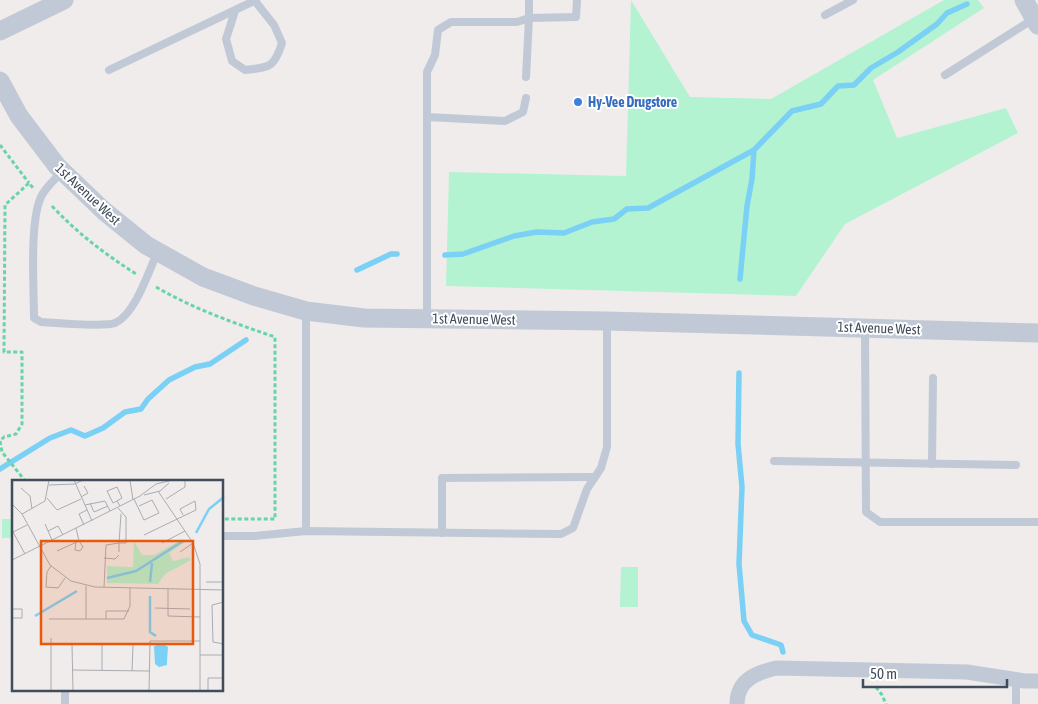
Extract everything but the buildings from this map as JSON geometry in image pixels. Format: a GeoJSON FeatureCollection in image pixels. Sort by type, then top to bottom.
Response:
{"type":"FeatureCollection","features":[{"type":"Feature","properties":{"kind":"street"},"geometry":{"type":"LineString","coordinates":[[0,31],[64,0]]}},
{"type":"Feature","properties":{"kind":"street"},"geometry":{"type":"LineString","coordinates":[[1024,0],[1036,21]]}},
{"type":"Feature","properties":{"kind":"street","name":"1st Avenue West"},"geometry":{"type":"LineString","coordinates":[[0,81],[19,116],[62,171],[104,211],[146,245],[203,277],[254,296],[306,311],[364,318],[607,320],[1038,333]]}},
{"type":"Feature","properties":{"kind":"street"},"geometry":{"type":"LineString","coordinates":[[738,704],[738,696],[743,683],[758,673],[776,668],[967,672],[1016,680],[1038,681]]}},
{"type":"Feature","properties":{"kind":"lane"},"geometry":{"type":"LineString","coordinates":[[526,77],[529,0]]}},
{"type":"Feature","properties":{"kind":"lane"},"geometry":{"type":"LineString","coordinates":[[427,318],[427,72],[435,55],[438,30],[451,22],[517,22],[529,18],[576,17],[577,0]]}},
{"type":"Feature","properties":{"kind":"lane"},"geometry":{"type":"LineString","coordinates":[[825,15],[853,0]]}},
{"type":"Feature","properties":{"kind":"lane"},"geometry":{"type":"LineString","coordinates":[[109,70],[256,1],[274,25],[282,43],[277,59],[266,67],[246,70],[232,61],[226,39],[235,11]]}},
{"type":"Feature","properties":{"kind":"lane"},"geometry":{"type":"LineString","coordinates":[[946,75],[1036,21]]}},
{"type":"Feature","properties":{"kind":"lane"},"geometry":{"type":"LineString","coordinates":[[427,117],[505,121],[522,112],[526,98]]}},
{"type":"Feature","properties":{"kind":"lane"},"geometry":{"type":"LineString","coordinates":[[62,171],[42,195],[36,212],[34,235],[34,318],[41,322],[114,324],[126,316],[158,251]]}},
{"type":"Feature","properties":{"kind":"lane"},"geometry":{"type":"LineString","coordinates":[[306,311],[306,531]]}},
{"type":"Feature","properties":{"kind":"lane"},"geometry":{"type":"LineString","coordinates":[[224,536],[254,536],[306,531],[561,534],[573,528],[587,489],[601,468],[607,447],[607,320]]}},
{"type":"Feature","properties":{"kind":"lane"},"geometry":{"type":"LineString","coordinates":[[865,328],[866,512],[880,522],[1038,522]]}},
{"type":"Feature","properties":{"kind":"lane"},"geometry":{"type":"LineString","coordinates":[[932,464],[933,378]]}},
{"type":"Feature","properties":{"kind":"lane"},"geometry":{"type":"LineString","coordinates":[[774,461],[1016,465]]}},
{"type":"Feature","properties":{"kind":"lane"},"geometry":{"type":"LineString","coordinates":[[442,533],[442,478],[594,478]]}},
{"type":"Feature","properties":{"kind":"lane"},"geometry":{"type":"LineString","coordinates":[[1016,680],[1016,704]]}},
{"type":"Feature","properties":{"kind":"path"},"geometry":{"type":"LineString","coordinates":[[0,145],[29,183],[69,225],[112,259],[189,304],[240,326],[275,337],[275,519],[224,519]]}},
{"type":"Feature","properties":{"kind":"path"},"geometry":{"type":"LineString","coordinates":[[24,480],[2,452],[0,441],[4,437],[16,434],[22,424],[22,352],[4,352],[5,205],[29,183]]}},
{"type":"Feature","properties":{"kind":"green space"},"geometry":{"type":"Polygon","coordinates":[[[631,0],[690,97],[771,99],[944,0],[978,0],[984,8],[873,80],[897,138],[1006,108],[1018,133],[845,224],[796,296],[446,286],[449,172],[626,176],[631,0]]]}},
{"type":"Feature","properties":{"kind":"green space"},"geometry":{"type":"Polygon","coordinates":[[[2,519],[12,519],[12,538],[2,538],[2,519]]]}},
{"type":"Feature","properties":{"kind":"green space"},"geometry":{"type":"Polygon","coordinates":[[[621,567],[638,567],[638,607],[620,607],[621,567]]]}},
{"type":"Feature","properties":{"kind":"waterway"},"geometry":{"type":"LineString","coordinates":[[445,255],[463,254],[514,236],[537,232],[564,233],[592,222],[614,219],[627,209],[648,208],[754,150],[792,111],[821,104],[838,86],[854,85],[871,68],[898,52],[937,24],[947,13],[967,4]]}},
{"type":"Feature","properties":{"kind":"waterway"},"geometry":{"type":"LineString","coordinates":[[740,279],[754,150]]}},
{"type":"Feature","properties":{"kind":"waterway"},"geometry":{"type":"LineString","coordinates":[[357,270],[391,254],[397,254]]}},
{"type":"Feature","properties":{"kind":"waterway"},"geometry":{"type":"LineString","coordinates":[[0,469],[50,438],[71,430],[85,436],[103,428],[125,412],[141,409],[148,399],[169,380],[195,367],[210,364],[246,340]]}},
{"type":"Feature","properties":{"kind":"waterway"},"geometry":{"type":"LineString","coordinates":[[739,373],[738,444],[742,487],[739,564],[744,621],[752,635],[781,645],[783,652]]}},
{"type":"Feature","properties":{"kind":"place","name":"Hy-Vee Drugstore"},"geometry":{"type":"Point","coordinates":[578,102]}}]}
